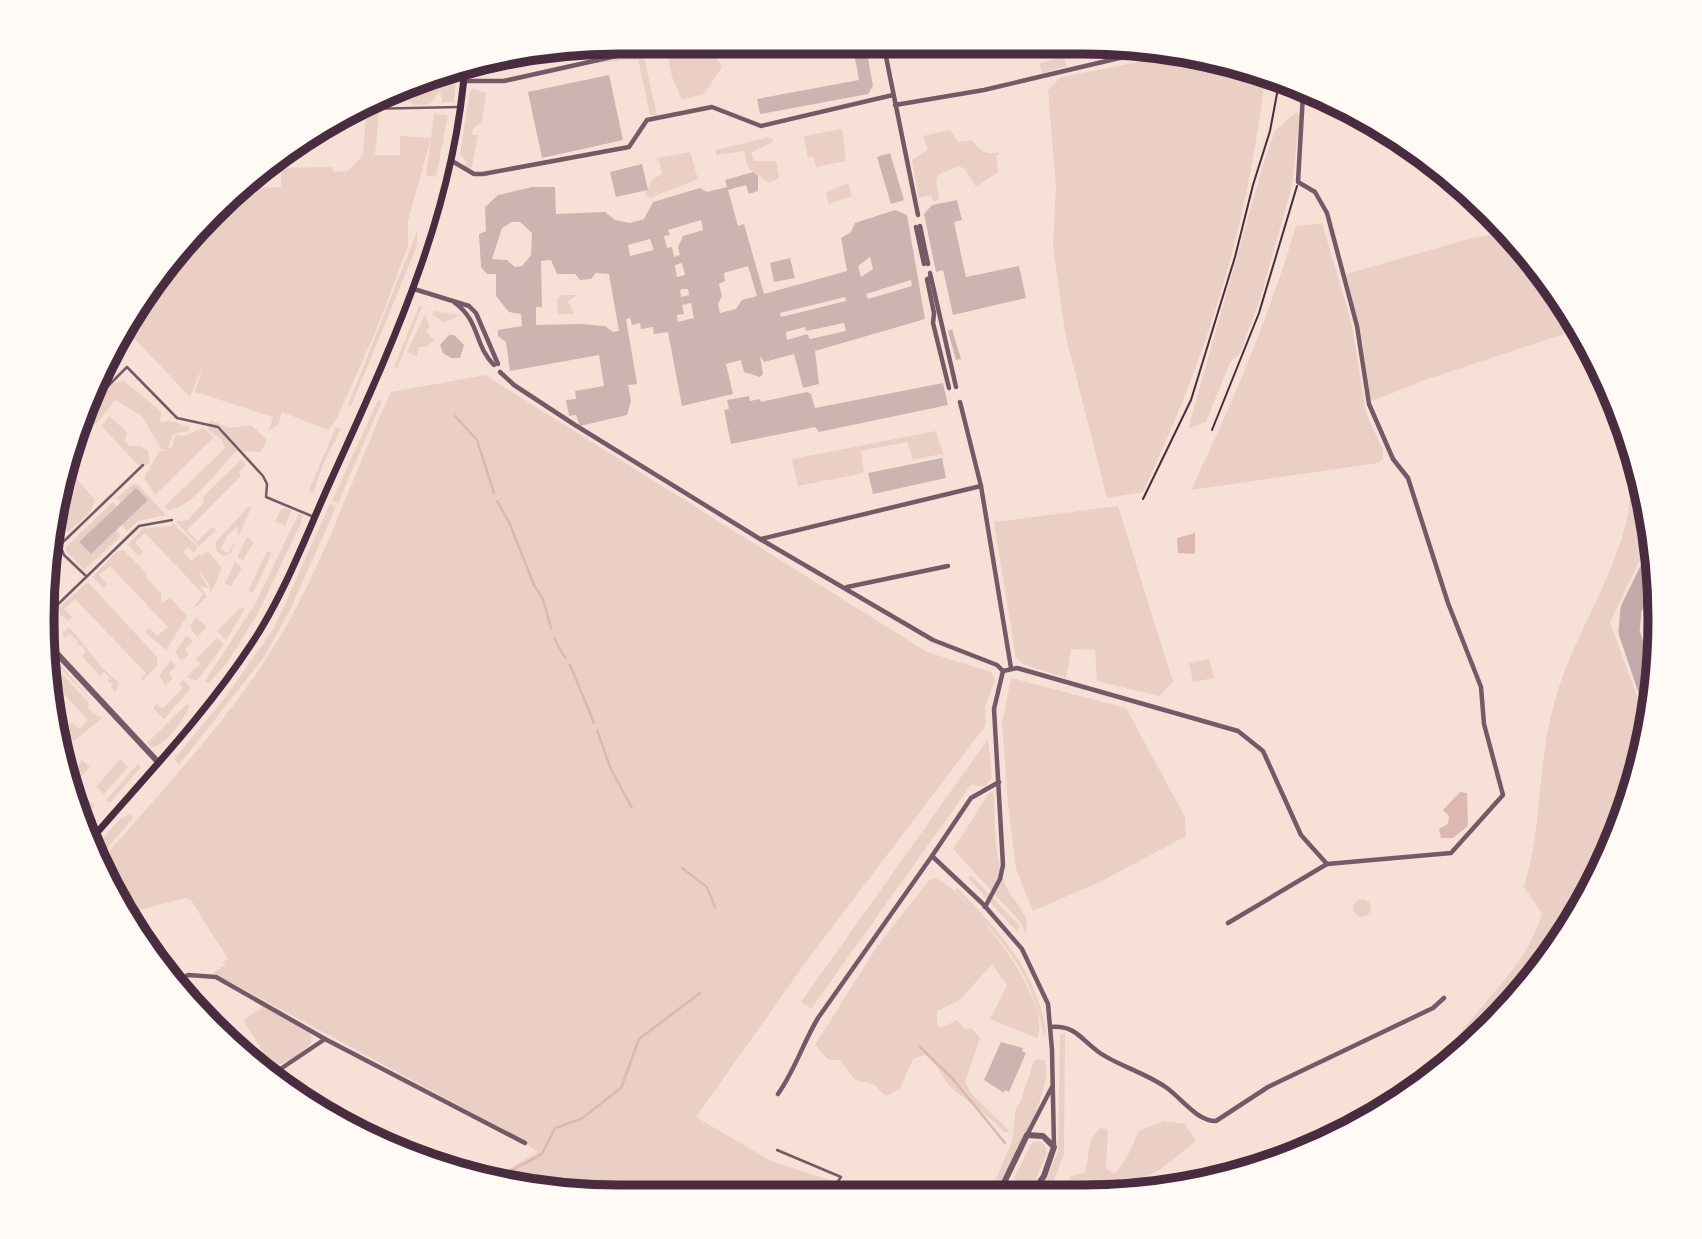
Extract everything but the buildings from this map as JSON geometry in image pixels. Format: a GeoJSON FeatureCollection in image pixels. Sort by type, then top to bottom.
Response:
{"type":"FeatureCollection","features":[{"type":"Feature","properties":{"kind":"main road"},"geometry":{"type":"LineString","coordinates":[[96,834],[211,700],[251,645],[278,598],[414,289],[432,234],[451,160],[464,76]]}},
{"type":"Feature","properties":{"kind":"street"},"geometry":{"type":"LineString","coordinates":[[464,81],[504,81],[625,54]]}},
{"type":"Feature","properties":{"kind":"street"},"geometry":{"type":"LineString","coordinates":[[885,54],[916,216]]}},
{"type":"Feature","properties":{"kind":"street"},"geometry":{"type":"LineString","coordinates":[[895,105],[984,90],[1128,56]]}},
{"type":"Feature","properties":{"kind":"street"},"geometry":{"type":"LineString","coordinates":[[451,160],[474,174],[542,165],[629,147],[647,120],[712,107],[761,126],[893,95]]}},
{"type":"Feature","properties":{"kind":"street"},"geometry":{"type":"LineString","coordinates":[[1228,923],[1327,864],[1451,853],[1497,805],[1504,787],[1484,724],[1480,687],[1448,603],[1408,478],[1393,459],[1369,404],[1357,326],[1327,213],[1315,192],[1298,182],[1303,99]]}},
{"type":"Feature","properties":{"kind":"street"},"geometry":{"type":"LineString","coordinates":[[918,227],[926,264]]}},
{"type":"Feature","properties":{"kind":"street"},"geometry":{"type":"LineString","coordinates":[[949,388],[933,323],[928,276],[956,387]]}},
{"type":"Feature","properties":{"kind":"street"},"geometry":{"type":"LineString","coordinates":[[414,289],[469,306],[476,313],[496,364]]}},
{"type":"Feature","properties":{"kind":"street"},"geometry":{"type":"LineString","coordinates":[[500,372],[514,385],[575,425],[760,539],[933,640],[997,665],[1003,671]]}},
{"type":"Feature","properties":{"kind":"street"},"geometry":{"type":"LineString","coordinates":[[953,403],[961,405],[981,486],[1012,668]]}},
{"type":"Feature","properties":{"kind":"street"},"geometry":{"type":"LineString","coordinates":[[760,539],[981,486]]}},
{"type":"Feature","properties":{"kind":"street"},"geometry":{"type":"LineString","coordinates":[[846,587],[948,566]]}},
{"type":"Feature","properties":{"kind":"street"},"geometry":{"type":"LineString","coordinates":[[55,652],[158,762]]}},
{"type":"Feature","properties":{"kind":"street"},"geometry":{"type":"LineString","coordinates":[[1003,671],[1012,668],[1238,731],[1262,751],[1301,835],[1327,864]]}},
{"type":"Feature","properties":{"kind":"street"},"geometry":{"type":"LineString","coordinates":[[984,905],[1000,879],[1003,865],[994,709],[1003,671]]}},
{"type":"Feature","properties":{"kind":"street"},"geometry":{"type":"LineString","coordinates":[[778,1094],[818,1018],[969,800],[999,782]]}},
{"type":"Feature","properties":{"kind":"street"},"geometry":{"type":"LineString","coordinates":[[932,856],[984,905],[1022,949],[1048,1004],[1054,1147],[1044,1176],[1038,1185]]}},
{"type":"Feature","properties":{"kind":"street"},"geometry":{"type":"LineString","coordinates":[[183,978],[198,974],[216,977],[325,1039],[525,1143]]}},
{"type":"Feature","properties":{"kind":"street"},"geometry":{"type":"LineString","coordinates":[[1051,1027],[1063,1025],[1079,1033],[1101,1054],[1141,1071],[1203,1118],[1216,1121],[1268,1087],[1433,1008],[1444,998]]}},
{"type":"Feature","properties":{"kind":"street"},"geometry":{"type":"LineString","coordinates":[[278,1070],[325,1039]]}},
{"type":"Feature","properties":{"kind":"street"},"geometry":{"type":"LineString","coordinates":[[1003,1185],[1053,1083]]}},
{"type":"Feature","properties":{"kind":"street"},"geometry":{"type":"LineString","coordinates":[[1027,1135],[1043,1136],[1054,1147]]}},
{"type":"Feature","properties":{"kind":"lane"},"geometry":{"type":"LineString","coordinates":[[378,109],[461,107]]}},
{"type":"Feature","properties":{"kind":"lane"},"geometry":{"type":"LineString","coordinates":[[102,392],[127,367],[177,418],[218,427],[263,476],[267,484],[266,497],[314,517]]}},
{"type":"Feature","properties":{"kind":"lane"},"geometry":{"type":"LineString","coordinates":[[86,576],[64,555],[60,545],[143,465]]}},
{"type":"Feature","properties":{"kind":"lane"},"geometry":{"type":"LineString","coordinates":[[54,608],[139,526],[172,520]]}},
{"type":"Feature","properties":{"kind":"lane"},"geometry":{"type":"LineString","coordinates":[[777,1150],[841,1177],[835,1185]]}},
{"type":"Feature","properties":{"kind":"path"},"geometry":{"type":"LineString","coordinates":[[1143,499],[1191,400],[1236,257],[1253,185],[1270,131],[1278,89]]}},
{"type":"Feature","properties":{"kind":"path"},"geometry":{"type":"LineString","coordinates":[[1212,430],[1255,324],[1298,182]]}},
{"type":"Feature","properties":{"kind":"shaded area"},"geometry":{"type":"Polygon","coordinates":[[[643,54],[657,116],[650,115],[638,59],[587,64],[643,54]]]}},
{"type":"Feature","properties":{"kind":"shaded area"},"geometry":{"type":"Polygon","coordinates":[[[667,54],[714,54],[722,67],[704,94],[682,100],[672,77],[667,54]]]}},
{"type":"Feature","properties":{"kind":"shaded area"},"geometry":{"type":"Polygon","coordinates":[[[1063,55],[1067,66],[1043,73],[1039,64],[1063,55]]]}},
{"type":"Feature","properties":{"kind":"shaded area"},"geometry":{"type":"Polygon","coordinates":[[[1150,58],[1193,65],[1264,84],[1258,132],[1236,238],[1222,290],[1187,391],[1143,492],[1107,498],[1065,333],[1053,245],[1056,187],[1048,90],[1061,77],[1150,58]]]}},
{"type":"Feature","properties":{"kind":"shaded area"},"geometry":{"type":"Polygon","coordinates":[[[456,79],[454,102],[442,102],[440,91],[430,104],[414,105],[409,101],[408,95],[456,79]]]}},
{"type":"Feature","properties":{"kind":"shaded area"},"geometry":{"type":"Polygon","coordinates":[[[474,89],[486,93],[482,122],[473,129],[472,135],[478,135],[471,171],[464,167],[467,163],[460,154],[470,91],[474,89]]]}},
{"type":"Feature","properties":{"kind":"shaded area"},"geometry":{"type":"Polygon","coordinates":[[[379,112],[375,155],[400,155],[400,136],[431,138],[408,221],[408,246],[375,333],[337,418],[328,430],[282,412],[278,425],[269,431],[273,417],[195,392],[204,363],[190,397],[132,336],[129,338],[150,305],[195,247],[247,195],[256,188],[281,187],[281,168],[331,167],[335,172],[348,171],[363,155],[366,116],[379,112]]]}},
{"type":"Feature","properties":{"kind":"shaded area"},"geometry":{"type":"Polygon","coordinates":[[[1296,112],[1300,115],[1292,186],[1260,299],[1240,353],[1230,362],[1206,422],[1188,429],[1263,165],[1275,131],[1296,112]]]}},
{"type":"Feature","properties":{"kind":"shaded area"},"geometry":{"type":"Polygon","coordinates":[[[434,114],[448,115],[436,177],[426,175],[434,114]]]}},
{"type":"Feature","properties":{"kind":"shaded area"},"geometry":{"type":"Polygon","coordinates":[[[842,129],[846,161],[816,167],[814,157],[808,158],[804,136],[842,129]]]}},
{"type":"Feature","properties":{"kind":"shaded area"},"geometry":{"type":"Polygon","coordinates":[[[950,130],[958,142],[971,140],[984,151],[1000,152],[996,156],[998,172],[976,187],[965,169],[959,166],[938,175],[936,180],[939,199],[934,202],[931,195],[919,198],[912,160],[928,150],[923,136],[950,130]]]}},
{"type":"Feature","properties":{"kind":"shaded area"},"geometry":{"type":"Polygon","coordinates":[[[769,137],[773,139],[772,142],[751,153],[754,161],[776,161],[779,178],[769,183],[748,168],[744,151],[716,155],[716,150],[769,137]]]}},
{"type":"Feature","properties":{"kind":"shaded area"},"geometry":{"type":"Polygon","coordinates":[[[690,152],[698,179],[650,198],[645,194],[652,180],[662,174],[659,161],[656,161],[658,158],[690,152]]]}},
{"type":"Feature","properties":{"kind":"shaded area"},"geometry":{"type":"Polygon","coordinates":[[[848,183],[852,196],[829,204],[826,193],[848,183]]]}},
{"type":"Feature","properties":{"kind":"shaded area"},"geometry":{"type":"Polygon","coordinates":[[[1322,223],[1352,325],[1366,413],[1383,450],[1383,459],[1378,463],[1191,490],[1249,360],[1296,226],[1322,223]]]}},
{"type":"Feature","properties":{"kind":"shaded area"},"geometry":{"type":"Polygon","coordinates":[[[417,232],[417,246],[351,406],[348,405],[417,232]]]}},
{"type":"Feature","properties":{"kind":"shaded area"},"geometry":{"type":"Polygon","coordinates":[[[1495,234],[1531,275],[1569,332],[1425,380],[1375,400],[1370,399],[1363,344],[1346,274],[1472,238],[1495,234]]]}},
{"type":"Feature","properties":{"kind":"shaded area"},"geometry":{"type":"Polygon","coordinates":[[[562,295],[577,295],[568,302],[575,314],[558,314],[557,300],[562,295]]]}},
{"type":"Feature","properties":{"kind":"shaded area"},"geometry":{"type":"Polygon","coordinates":[[[419,306],[422,307],[397,368],[394,367],[419,306]]]}},
{"type":"Feature","properties":{"kind":"shaded area"},"geometry":{"type":"Polygon","coordinates":[[[435,311],[460,315],[444,323],[432,314],[435,311]]]}},
{"type":"Feature","properties":{"kind":"shaded area"},"geometry":{"type":"Polygon","coordinates":[[[425,314],[430,328],[426,330],[434,341],[426,347],[419,347],[417,356],[407,352],[425,314]]]}},
{"type":"Feature","properties":{"kind":"shaded area"},"geometry":{"type":"Polygon","coordinates":[[[485,375],[927,652],[991,672],[995,680],[985,707],[986,725],[808,959],[696,1117],[771,1161],[833,1181],[830,1185],[583,1184],[502,1172],[538,1152],[503,1129],[213,973],[225,965],[223,962],[228,959],[191,900],[186,898],[136,911],[130,902],[106,855],[221,721],[265,661],[284,630],[327,542],[391,392],[485,375]]]}},
{"type":"Feature","properties":{"kind":"shaded area"},"geometry":{"type":"Polygon","coordinates":[[[124,381],[158,409],[162,414],[159,422],[171,421],[189,427],[189,431],[173,434],[168,448],[172,447],[175,435],[183,436],[203,428],[214,437],[155,495],[144,478],[159,452],[166,449],[161,449],[142,416],[115,400],[97,423],[89,426],[105,386],[124,381]]]}},
{"type":"Feature","properties":{"kind":"shaded area"},"geometry":{"type":"Polygon","coordinates":[[[378,400],[382,401],[338,503],[332,501],[378,400]]]}},
{"type":"Feature","properties":{"kind":"shaded area"},"geometry":{"type":"Polygon","coordinates":[[[109,416],[127,432],[125,442],[148,451],[150,463],[138,465],[106,431],[102,425],[109,416]]]}},
{"type":"Feature","properties":{"kind":"shaded area"},"geometry":{"type":"Polygon","coordinates":[[[210,420],[229,428],[251,425],[267,440],[261,452],[236,451],[196,495],[177,508],[168,510],[165,506],[225,448],[222,440],[208,430],[210,420]]]}},
{"type":"Feature","properties":{"kind":"shaded area"},"geometry":{"type":"Polygon","coordinates":[[[336,427],[341,429],[324,462],[313,493],[309,490],[336,427]]]}},
{"type":"Feature","properties":{"kind":"shaded area"},"geometry":{"type":"Polygon","coordinates":[[[936,431],[945,461],[941,454],[913,460],[907,442],[861,451],[864,473],[798,486],[792,459],[936,431]]]}},
{"type":"Feature","properties":{"kind":"shaded area"},"geometry":{"type":"Polygon","coordinates":[[[242,459],[246,465],[239,472],[241,476],[187,530],[198,541],[212,527],[216,530],[199,546],[176,522],[188,520],[204,502],[203,497],[242,459]]]}},
{"type":"Feature","properties":{"kind":"shaded area"},"geometry":{"type":"Polygon","coordinates":[[[73,476],[95,500],[90,512],[68,532],[62,525],[73,476]]]}},
{"type":"Feature","properties":{"kind":"shaded area"},"geometry":{"type":"Polygon","coordinates":[[[133,484],[138,485],[166,515],[138,521],[127,531],[122,525],[121,503],[117,498],[133,484]]]}},
{"type":"Feature","properties":{"kind":"shaded area"},"geometry":{"type":"Polygon","coordinates":[[[1632,488],[1644,552],[1610,622],[1641,707],[1618,801],[1589,870],[1552,934],[1507,992],[1446,1051],[1520,959],[1533,938],[1542,914],[1524,887],[1534,843],[1548,730],[1560,685],[1607,578],[1628,516],[1632,488]]]}},
{"type":"Feature","properties":{"kind":"shaded area"},"geometry":{"type":"Polygon","coordinates":[[[113,502],[117,506],[79,542],[91,554],[116,530],[121,536],[84,570],[66,551],[66,547],[113,502]]]}},
{"type":"Feature","properties":{"kind":"shaded area"},"geometry":{"type":"Polygon","coordinates":[[[330,504],[336,507],[290,610],[264,657],[179,765],[174,759],[224,699],[274,628],[330,504]]]}},
{"type":"Feature","properties":{"kind":"shaded area"},"geometry":{"type":"Polygon","coordinates":[[[249,506],[251,508],[238,537],[238,526],[227,536],[221,549],[228,553],[237,538],[231,553],[223,556],[216,550],[216,542],[249,506]]]}},
{"type":"Feature","properties":{"kind":"shaded area"},"geometry":{"type":"Polygon","coordinates":[[[1118,506],[1173,682],[1159,696],[1097,681],[1095,650],[1071,649],[1066,678],[1023,664],[1016,658],[994,522],[1118,506]]]}},
{"type":"Feature","properties":{"kind":"shaded area"},"geometry":{"type":"Polygon","coordinates":[[[281,509],[292,510],[285,526],[275,521],[281,509]]]}},
{"type":"Feature","properties":{"kind":"shaded area"},"geometry":{"type":"Polygon","coordinates":[[[299,513],[303,515],[301,523],[256,617],[226,664],[209,683],[205,681],[255,604],[299,513]]]}},
{"type":"Feature","properties":{"kind":"shaded area"},"geometry":{"type":"Polygon","coordinates":[[[173,523],[198,547],[194,553],[188,547],[183,552],[191,561],[208,551],[222,568],[211,593],[208,582],[198,571],[209,589],[200,586],[207,597],[192,610],[203,594],[145,533],[135,542],[143,552],[139,556],[128,545],[143,528],[171,526],[173,523]]]}},
{"type":"Feature","properties":{"kind":"shaded area"},"geometry":{"type":"Polygon","coordinates":[[[1195,533],[1195,554],[1178,553],[1177,538],[1195,533]]]}},
{"type":"Feature","properties":{"kind":"shaded area"},"geometry":{"type":"Polygon","coordinates":[[[247,537],[254,542],[243,560],[237,557],[247,537]]]}},
{"type":"Feature","properties":{"kind":"shaded area"},"geometry":{"type":"Polygon","coordinates":[[[123,550],[147,573],[146,578],[161,593],[161,603],[170,598],[187,616],[166,650],[145,632],[149,628],[157,636],[168,627],[110,566],[99,575],[107,584],[103,588],[93,577],[116,552],[123,550]]]}},
{"type":"Feature","properties":{"kind":"shaded area"},"geometry":{"type":"Polygon","coordinates":[[[267,551],[272,553],[253,593],[248,591],[267,551]]]}},
{"type":"Feature","properties":{"kind":"shaded area"},"geometry":{"type":"Polygon","coordinates":[[[235,562],[242,568],[231,586],[225,583],[235,562]]]}},
{"type":"Feature","properties":{"kind":"shaded area"},"geometry":{"type":"Polygon","coordinates":[[[88,582],[157,657],[157,665],[143,681],[141,679],[146,673],[75,599],[64,609],[72,617],[68,621],[60,614],[59,607],[88,582]]]}},
{"type":"Feature","properties":{"kind":"shaded area"},"geometry":{"type":"Polygon","coordinates":[[[241,607],[245,609],[226,640],[217,631],[241,607]]]}},
{"type":"Feature","properties":{"kind":"shaded area"},"geometry":{"type":"Polygon","coordinates":[[[1648,612],[1647,642],[1646,635],[1648,612]]]}},
{"type":"Feature","properties":{"kind":"shaded area"},"geometry":{"type":"Polygon","coordinates":[[[196,617],[207,627],[197,637],[190,627],[196,617]]]}},
{"type":"Feature","properties":{"kind":"shaded area"},"geometry":{"type":"Polygon","coordinates":[[[69,627],[119,682],[116,693],[111,687],[113,684],[107,682],[110,678],[104,672],[100,676],[82,656],[86,651],[80,644],[75,648],[78,642],[70,634],[65,638],[62,634],[69,627]]]}},
{"type":"Feature","properties":{"kind":"shaded area"},"geometry":{"type":"Polygon","coordinates":[[[187,635],[193,641],[185,649],[189,654],[181,661],[175,652],[187,635]]]}},
{"type":"Feature","properties":{"kind":"shaded area"},"geometry":{"type":"Polygon","coordinates":[[[217,638],[224,644],[197,681],[186,677],[200,664],[196,659],[217,638]]]}},
{"type":"Feature","properties":{"kind":"shaded area"},"geometry":{"type":"Polygon","coordinates":[[[55,659],[98,708],[56,663],[55,659]]]}},
{"type":"Feature","properties":{"kind":"shaded area"},"geometry":{"type":"Polygon","coordinates":[[[1209,659],[1214,678],[1193,682],[1189,663],[1209,659]]]}},
{"type":"Feature","properties":{"kind":"shaded area"},"geometry":{"type":"Polygon","coordinates":[[[171,660],[176,666],[169,673],[173,678],[165,685],[159,675],[171,660]]]}},
{"type":"Feature","properties":{"kind":"shaded area"},"geometry":{"type":"Polygon","coordinates":[[[61,673],[89,703],[88,709],[102,718],[74,741],[66,736],[65,730],[72,722],[79,729],[88,720],[58,688],[57,676],[61,673]]]}},
{"type":"Feature","properties":{"kind":"shaded area"},"geometry":{"type":"Polygon","coordinates":[[[1011,678],[1126,708],[1185,817],[1186,836],[1102,881],[1033,911],[1016,869],[1008,804],[1002,724],[1011,678]]]}},
{"type":"Feature","properties":{"kind":"shaded area"},"geometry":{"type":"Polygon","coordinates":[[[183,680],[191,688],[164,719],[153,708],[157,704],[162,709],[183,688],[179,683],[183,680]]]}},
{"type":"Feature","properties":{"kind":"shaded area"},"geometry":{"type":"Polygon","coordinates":[[[187,704],[190,706],[174,731],[162,743],[151,747],[147,743],[187,704]]]}},
{"type":"Feature","properties":{"kind":"shaded area"},"geometry":{"type":"Polygon","coordinates":[[[988,739],[992,777],[985,787],[971,785],[811,1009],[801,1002],[988,739]]]}},
{"type":"Feature","properties":{"kind":"shaded area"},"geometry":{"type":"Polygon","coordinates":[[[120,759],[128,767],[104,794],[96,787],[120,759]]]}},
{"type":"Feature","properties":{"kind":"shaded area"},"geometry":{"type":"Polygon","coordinates":[[[82,760],[90,767],[78,781],[75,771],[82,760]]]}},
{"type":"Feature","properties":{"kind":"shaded area"},"geometry":{"type":"Polygon","coordinates":[[[138,764],[141,767],[110,803],[106,800],[138,764]]]}},
{"type":"Feature","properties":{"kind":"shaded area"},"geometry":{"type":"Polygon","coordinates":[[[990,792],[994,794],[999,864],[1009,892],[1024,914],[1027,926],[1025,933],[1020,922],[953,849],[990,792]]]}},
{"type":"Feature","properties":{"kind":"shaded area"},"geometry":{"type":"Polygon","coordinates":[[[1460,792],[1467,793],[1468,826],[1453,838],[1441,838],[1439,829],[1448,824],[1449,816],[1443,810],[1460,792]]]}},
{"type":"Feature","properties":{"kind":"shaded area"},"geometry":{"type":"Polygon","coordinates":[[[86,798],[95,806],[89,813],[84,801],[86,798]]]}},
{"type":"Feature","properties":{"kind":"shaded area"},"geometry":{"type":"Polygon","coordinates":[[[129,814],[133,818],[104,851],[100,842],[119,820],[129,814]]]}},
{"type":"Feature","properties":{"kind":"shaded area"},"geometry":{"type":"Polygon","coordinates":[[[971,875],[1019,925],[1018,933],[968,878],[971,875]]]}},
{"type":"Feature","properties":{"kind":"shaded area"},"geometry":{"type":"Polygon","coordinates":[[[935,878],[967,903],[986,924],[1005,949],[1033,1000],[1039,1021],[1037,1038],[990,1019],[1007,985],[992,964],[960,1000],[937,1011],[937,1025],[941,1028],[957,1020],[965,1029],[971,1028],[980,1038],[965,1082],[971,1093],[1010,1132],[1004,1132],[953,1089],[933,1062],[924,1055],[913,1059],[900,1089],[886,1096],[873,1084],[855,1080],[840,1060],[829,1060],[815,1045],[876,948],[929,880],[935,878]]]}},
{"type":"Feature","properties":{"kind":"shaded area"},"geometry":{"type":"Polygon","coordinates":[[[958,888],[1014,953],[1024,970],[1041,1009],[1046,1032],[1044,1036],[1038,1011],[1021,971],[1000,940],[955,890],[958,888]]]}},
{"type":"Feature","properties":{"kind":"shaded area"},"geometry":{"type":"Polygon","coordinates":[[[1362,899],[1368,902],[1371,908],[1368,914],[1362,917],[1356,914],[1353,908],[1356,902],[1362,899]]]}},
{"type":"Feature","properties":{"kind":"shaded area"},"geometry":{"type":"Polygon","coordinates":[[[249,998],[309,1031],[312,1042],[293,1058],[272,1066],[243,1020],[263,1007],[249,998]]]}},
{"type":"Feature","properties":{"kind":"shaded area"},"geometry":{"type":"Polygon","coordinates":[[[1065,1032],[1064,1154],[1052,1185],[1044,1185],[1058,1151],[1060,1036],[1065,1032]]]}},
{"type":"Feature","properties":{"kind":"shaded area"},"geometry":{"type":"Polygon","coordinates":[[[1044,1060],[1044,1089],[1019,1146],[998,1185],[993,1185],[1012,1142],[1016,1108],[1034,1061],[1044,1060]]]}},
{"type":"Feature","properties":{"kind":"shaded area"},"geometry":{"type":"Polygon","coordinates":[[[1164,1121],[1185,1124],[1196,1141],[1161,1169],[1134,1182],[1072,1185],[1069,1177],[1085,1172],[1091,1139],[1100,1128],[1108,1129],[1106,1168],[1115,1174],[1127,1157],[1139,1131],[1164,1121]]]}},
{"type":"Feature","properties":{"kind":"shaded area"},"geometry":{"type":"Polygon","coordinates":[[[1038,1141],[1044,1144],[1047,1153],[1033,1185],[1017,1185],[1014,1178],[1032,1143],[1038,1141]]]}},
{"type":"Feature","properties":{"kind":"waterway"},"geometry":{"type":"LineString","coordinates":[[455,416],[477,440],[494,493]]}},
{"type":"Feature","properties":{"kind":"waterway"},"geometry":{"type":"LineString","coordinates":[[497,501],[509,522],[534,585],[543,599],[551,628]]}},
{"type":"Feature","properties":{"kind":"waterway"},"geometry":{"type":"LineString","coordinates":[[554,638],[565,658]]}},
{"type":"Feature","properties":{"kind":"waterway"},"geometry":{"type":"LineString","coordinates":[[570,665],[594,723]]}},
{"type":"Feature","properties":{"kind":"waterway"},"geometry":{"type":"LineString","coordinates":[[597,730],[611,769],[632,808]]}},
{"type":"Feature","properties":{"kind":"waterway"},"geometry":{"type":"LineString","coordinates":[[682,868],[707,887],[715,907]]}},
{"type":"Feature","properties":{"kind":"waterway"},"geometry":{"type":"LineString","coordinates":[[506,1173],[542,1154],[555,1128],[581,1119],[621,1088],[639,1039],[700,993]]}},
{"type":"Feature","properties":{"kind":"waterway"},"geometry":{"type":"LineString","coordinates":[[920,1047],[952,1078],[1005,1143]]}},
{"type":"Feature","properties":{"kind":"taxiway"},"geometry":{"type":"LineString","coordinates":[[1645,678],[1629,632],[1631,609],[1646,578]]}}]}
